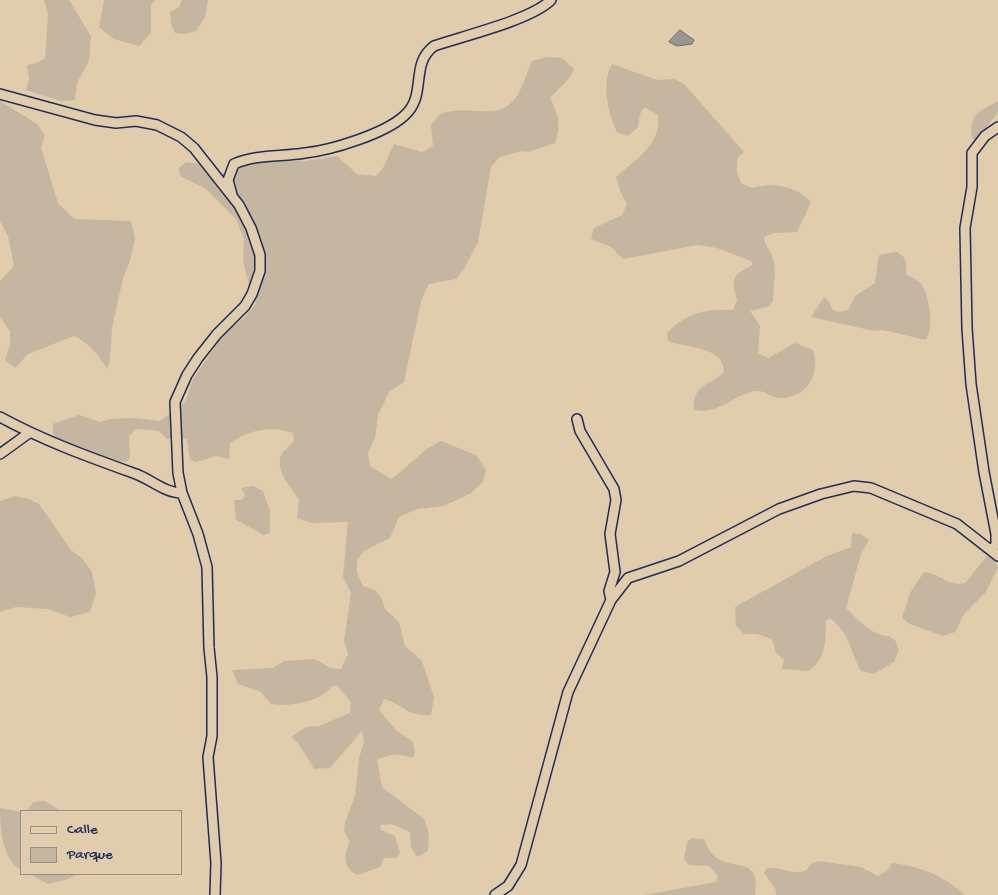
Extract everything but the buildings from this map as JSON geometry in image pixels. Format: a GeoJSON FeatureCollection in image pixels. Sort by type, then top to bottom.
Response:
{"type":"FeatureCollection","features":[{"type":"Feature","properties":{"kind":"street"},"geometry":{"type":"LineString","coordinates":[[233,197],[228,180],[234,164],[248,158],[306,153],[373,135],[396,124],[416,102],[420,64],[428,50],[434,46],[522,17],[538,10],[551,0]]}},
{"type":"Feature","properties":{"kind":"street"},"geometry":{"type":"LineString","coordinates":[[0,94],[95,120],[116,123],[136,121],[157,125],[181,137],[194,148],[233,197],[251,228],[260,255],[258,283],[245,306],[203,352],[177,394],[175,410],[176,457],[182,493],[198,534],[207,567],[208,648],[212,677],[212,736],[208,757],[217,878],[216,895]]}},
{"type":"Feature","properties":{"kind":"street"},"geometry":{"type":"LineString","coordinates":[[495,895],[508,886],[521,865],[568,692],[611,600],[628,578],[679,561],[779,509],[821,494],[854,486],[871,488],[901,502],[944,517],[957,524],[994,553],[996,534],[984,472],[971,384],[966,312],[966,228],[972,187],[972,154],[985,136],[998,127]]}},
{"type":"Feature","properties":{"kind":"street"},"geometry":{"type":"LineString","coordinates":[[0,417],[29,433],[65,449],[142,476],[171,492],[182,493]]}},
{"type":"Feature","properties":{"kind":"street"},"geometry":{"type":"LineString","coordinates":[[577,419],[580,431],[614,489],[616,500],[610,534],[615,572],[609,591],[611,600]]}},
{"type":"Feature","properties":{"kind":"street"},"geometry":{"type":"LineString","coordinates":[[0,454],[29,433]]}},
{"type":"Feature","properties":{"kind":"green space"},"geometry":{"type":"Polygon","coordinates":[[[44,0],[69,0],[91,36],[89,61],[77,83],[75,100],[61,101],[26,90],[29,79],[27,65],[37,63],[45,58],[48,15],[44,0]]]}},
{"type":"Feature","properties":{"kind":"green space"},"geometry":{"type":"Polygon","coordinates":[[[104,0],[155,0],[151,6],[151,33],[139,46],[114,39],[99,27],[104,0]]]}},
{"type":"Feature","properties":{"kind":"green space"},"geometry":{"type":"Polygon","coordinates":[[[182,0],[208,0],[205,17],[196,31],[185,34],[175,33],[171,24],[170,12],[179,7],[182,0]]]}},
{"type":"Feature","properties":{"kind":"green space"},"geometry":{"type":"Polygon","coordinates":[[[548,57],[562,58],[574,69],[567,81],[550,98],[558,120],[555,143],[529,152],[522,151],[500,157],[491,167],[478,242],[464,269],[456,279],[429,284],[421,301],[404,382],[389,392],[378,415],[375,438],[368,453],[370,466],[391,479],[427,449],[441,441],[476,455],[486,470],[483,482],[471,493],[444,506],[417,509],[399,517],[390,538],[364,551],[357,560],[357,573],[363,586],[375,590],[382,599],[385,609],[399,622],[405,646],[422,661],[434,697],[431,715],[410,712],[384,699],[379,710],[397,731],[413,742],[415,752],[413,758],[395,755],[377,760],[382,787],[424,819],[429,833],[428,851],[417,857],[411,847],[410,832],[392,824],[380,825],[381,830],[395,836],[400,853],[396,858],[384,858],[380,867],[358,875],[349,869],[347,865],[346,852],[350,842],[344,831],[345,822],[355,796],[359,758],[364,742],[362,731],[330,768],[314,769],[298,743],[291,737],[306,727],[319,726],[350,713],[351,702],[336,685],[332,686],[324,694],[305,702],[291,705],[271,704],[261,692],[238,684],[232,670],[273,668],[284,661],[314,659],[331,668],[341,669],[348,654],[344,641],[351,593],[343,577],[348,522],[312,523],[297,518],[299,499],[284,477],[280,464],[283,452],[294,440],[293,433],[277,429],[252,432],[230,443],[229,459],[216,456],[196,462],[190,460],[187,439],[167,439],[159,431],[136,429],[129,436],[130,458],[126,462],[99,455],[60,439],[53,435],[53,424],[79,415],[100,422],[110,419],[134,418],[160,421],[185,402],[193,379],[210,354],[227,331],[244,318],[256,303],[248,282],[243,260],[244,239],[236,219],[206,189],[180,176],[179,168],[186,162],[199,164],[207,175],[233,172],[241,166],[268,160],[306,161],[337,156],[357,174],[376,176],[383,168],[394,144],[422,152],[433,146],[431,125],[441,114],[459,110],[488,111],[505,107],[512,102],[524,83],[532,61],[548,57]]]}},
{"type":"Feature","properties":{"kind":"green space"},"geometry":{"type":"Polygon","coordinates":[[[612,64],[657,80],[674,79],[684,84],[744,152],[737,158],[737,172],[741,183],[752,188],[768,185],[783,186],[805,196],[811,202],[797,232],[773,233],[764,237],[774,264],[773,302],[767,307],[750,311],[760,326],[758,353],[768,358],[795,343],[813,350],[815,368],[813,376],[810,383],[798,394],[780,398],[756,391],[744,394],[715,408],[701,411],[694,409],[694,401],[699,390],[724,372],[722,363],[711,352],[668,341],[667,333],[674,326],[689,317],[714,310],[733,310],[737,300],[734,287],[735,278],[742,271],[753,265],[751,261],[717,248],[698,245],[623,259],[611,247],[591,239],[594,228],[622,215],[627,204],[620,191],[616,177],[646,150],[656,135],[658,126],[658,115],[645,107],[640,114],[638,127],[628,136],[617,132],[611,116],[606,89],[612,64]]]}},
{"type":"Feature","properties":{"kind":"green space"},"geometry":{"type":"Polygon","coordinates":[[[0,101],[37,124],[45,135],[41,148],[58,203],[74,219],[131,221],[135,238],[130,261],[123,278],[112,328],[110,360],[107,369],[85,342],[74,336],[28,354],[15,368],[5,360],[10,345],[10,331],[0,317],[0,281],[14,266],[8,236],[0,221],[0,101]]]}},
{"type":"Feature","properties":{"kind":"green space"},"geometry":{"type":"Polygon","coordinates":[[[998,101],[998,113],[976,140],[972,138],[971,129],[974,118],[981,111],[998,101]]]}},
{"type":"Feature","properties":{"kind":"green space"},"geometry":{"type":"Polygon","coordinates":[[[896,252],[906,261],[906,274],[921,284],[925,291],[930,312],[930,328],[926,340],[811,317],[824,297],[834,310],[848,310],[855,296],[875,283],[879,255],[896,252]]]}},
{"type":"Feature","properties":{"kind":"green space"},"geometry":{"type":"Polygon","coordinates":[[[253,486],[263,491],[270,511],[270,533],[264,535],[236,520],[234,500],[242,500],[245,495],[241,488],[253,486]]]}},
{"type":"Feature","properties":{"kind":"green space"},"geometry":{"type":"Polygon","coordinates":[[[15,496],[29,499],[39,504],[71,550],[82,558],[92,572],[96,593],[90,612],[70,617],[48,609],[16,607],[0,612],[0,501],[15,496]]]}},
{"type":"Feature","properties":{"kind":"green space"},"geometry":{"type":"Polygon","coordinates":[[[852,533],[861,534],[869,540],[861,554],[846,608],[871,630],[895,640],[899,650],[894,662],[874,674],[861,671],[846,637],[830,618],[826,621],[824,649],[815,665],[809,671],[782,669],[784,660],[776,653],[772,639],[757,634],[744,634],[736,626],[735,607],[827,556],[851,547],[852,533]]]}},
{"type":"Feature","properties":{"kind":"green space"},"geometry":{"type":"Polygon","coordinates":[[[987,556],[995,560],[998,568],[985,593],[964,614],[955,632],[943,636],[910,624],[902,618],[910,593],[924,572],[949,582],[965,583],[987,556]]]}},
{"type":"Feature","properties":{"kind":"green space"},"geometry":{"type":"Polygon","coordinates":[[[45,801],[58,810],[28,810],[33,802],[45,801]]]}},
{"type":"Feature","properties":{"kind":"green space"},"geometry":{"type":"Polygon","coordinates":[[[0,808],[20,812],[20,869],[10,859],[6,851],[0,808]]]}},
{"type":"Feature","properties":{"kind":"green space"},"geometry":{"type":"Polygon","coordinates":[[[692,838],[704,839],[709,850],[718,859],[751,870],[755,875],[755,895],[645,895],[716,882],[718,876],[709,866],[689,865],[684,859],[687,842],[692,838]]]}},
{"type":"Feature","properties":{"kind":"green space"},"geometry":{"type":"Polygon","coordinates":[[[818,861],[861,867],[878,876],[887,871],[892,863],[922,869],[949,882],[965,895],[776,895],[776,890],[764,873],[767,868],[803,872],[811,864],[818,861]]]}},
{"type":"Feature","properties":{"kind":"green space"},"geometry":{"type":"Polygon","coordinates":[[[31,875],[74,875],[68,879],[48,884],[31,875]]]}},
{"type":"Feature","properties":{"kind":"shaded area"},"geometry":{"type":"Polygon","coordinates":[[[680,30],[694,40],[692,44],[677,46],[669,42],[680,30]]]}}]}
